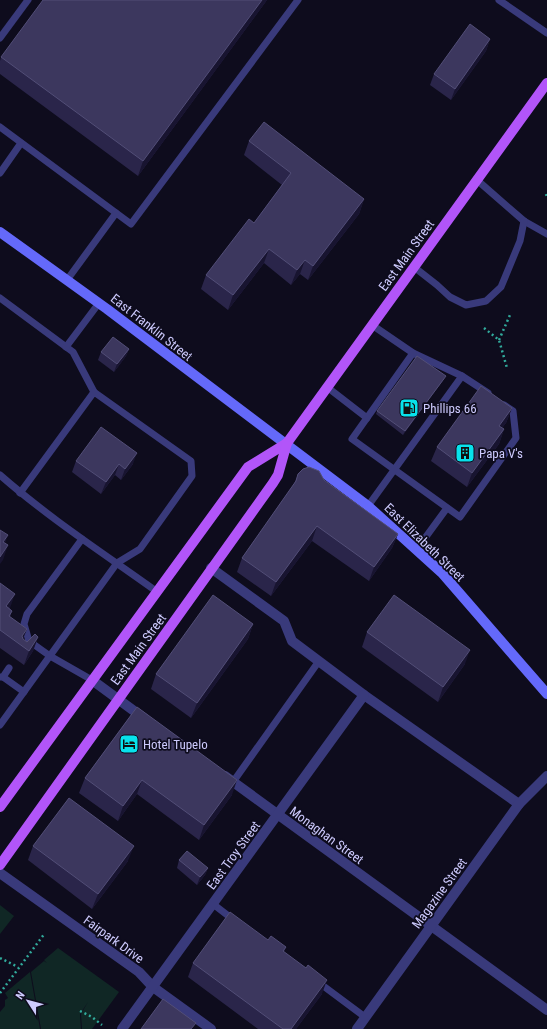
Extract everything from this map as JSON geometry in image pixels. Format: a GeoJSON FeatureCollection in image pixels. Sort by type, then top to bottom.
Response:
{"type":"FeatureCollection","features":[{"type":"Feature","properties":{"kind":"main road","name":"East Main Street"},"geometry":{"type":"LineString","coordinates":[[0,865],[278,475],[287,443],[547,82]]}},
{"type":"Feature","properties":{"kind":"main road","name":"East Main Street"},"geometry":{"type":"LineString","coordinates":[[0,808],[156,591],[248,467],[287,443]]}},
{"type":"Feature","properties":{"kind":"street","name":"East Franklin Street"},"geometry":{"type":"LineString","coordinates":[[0,232],[99,303],[194,376],[287,443]]}},
{"type":"Feature","properties":{"kind":"street","name":"East Elizabeth Street"},"geometry":{"type":"LineString","coordinates":[[287,443],[368,506],[442,573],[547,694]]}},
{"type":"Feature","properties":{"kind":"street"},"geometry":{"type":"LineString","coordinates":[[211,568],[284,622],[292,641],[364,695],[519,804]]}},
{"type":"Feature","properties":{"kind":"street"},"geometry":{"type":"LineString","coordinates":[[92,680],[151,723]]}},
{"type":"Feature","properties":{"kind":"street","name":"East Troy Street"},"geometry":{"type":"LineString","coordinates":[[122,1029],[364,695]]}},
{"type":"Feature","properties":{"kind":"street","name":"Monaghan Street"},"geometry":{"type":"LineString","coordinates":[[214,769],[547,1010]]}},
{"type":"Feature","properties":{"kind":"street","name":"Magazine Street"},"geometry":{"type":"LineString","coordinates":[[356,1029],[432,927],[519,804],[547,776]]}},
{"type":"Feature","properties":{"kind":"street","name":"Fairpark Drive"},"geometry":{"type":"LineString","coordinates":[[0,873],[139,972],[153,987],[211,1029]]}},
{"type":"Feature","properties":{"kind":"lane"},"geometry":{"type":"LineString","coordinates":[[0,38],[28,0]]}},
{"type":"Feature","properties":{"kind":"lane"},"geometry":{"type":"LineString","coordinates":[[0,127],[131,224],[298,0]]}},
{"type":"Feature","properties":{"kind":"lane"},"geometry":{"type":"LineString","coordinates":[[500,0],[547,33]]}},
{"type":"Feature","properties":{"kind":"lane"},"geometry":{"type":"LineString","coordinates":[[0,173],[21,143]]}},
{"type":"Feature","properties":{"kind":"lane"},"geometry":{"type":"LineString","coordinates":[[476,180],[524,221],[547,234]]}},
{"type":"Feature","properties":{"kind":"lane"},"geometry":{"type":"LineString","coordinates":[[67,280],[116,213]]}},
{"type":"Feature","properties":{"kind":"lane"},"geometry":{"type":"LineString","coordinates":[[414,267],[437,284],[450,297],[466,305],[486,301],[501,287],[520,241],[524,221]]}},
{"type":"Feature","properties":{"kind":"lane"},"geometry":{"type":"LineString","coordinates":[[0,298],[73,352],[94,392],[190,461],[192,468],[192,476],[140,549],[117,563],[0,725]]}},
{"type":"Feature","properties":{"kind":"lane"},"geometry":{"type":"LineString","coordinates":[[66,347],[99,303]]}},
{"type":"Feature","properties":{"kind":"lane"},"geometry":{"type":"LineString","coordinates":[[372,325],[413,353],[462,376],[513,411],[516,438],[460,517],[352,439],[413,353]]}},
{"type":"Feature","properties":{"kind":"lane"},"geometry":{"type":"LineString","coordinates":[[368,506],[462,376]]}},
{"type":"Feature","properties":{"kind":"lane"},"geometry":{"type":"LineString","coordinates":[[327,387],[367,418]]}},
{"type":"Feature","properties":{"kind":"lane"},"geometry":{"type":"LineString","coordinates":[[20,493],[94,392]]}},
{"type":"Feature","properties":{"kind":"lane"},"geometry":{"type":"LineString","coordinates":[[0,475],[20,493],[156,591]]}},
{"type":"Feature","properties":{"kind":"lane"},"geometry":{"type":"LineString","coordinates":[[417,549],[447,508]]}},
{"type":"Feature","properties":{"kind":"lane"},"geometry":{"type":"LineString","coordinates":[[82,539],[27,614],[24,624],[29,641],[50,656],[92,680]]}},
{"type":"Feature","properties":{"kind":"lane"},"geometry":{"type":"LineString","coordinates":[[22,651],[29,641]]}},
{"type":"Feature","properties":{"kind":"lane"},"geometry":{"type":"LineString","coordinates":[[232,782],[319,661]]}},
{"type":"Feature","properties":{"kind":"lane"},"geometry":{"type":"LineString","coordinates":[[9,668],[1,677],[24,692]]}},
{"type":"Feature","properties":{"kind":"lane"},"geometry":{"type":"LineString","coordinates":[[213,904],[239,923]]}},
{"type":"Feature","properties":{"kind":"lane"},"geometry":{"type":"LineString","coordinates":[[313,978],[365,1017]]}},
{"type":"Feature","properties":{"kind":"path"},"geometry":{"type":"LineString","coordinates":[[499,340],[510,315]]}},
{"type":"Feature","properties":{"kind":"path"},"geometry":{"type":"LineString","coordinates":[[484,328],[499,340],[507,368]]}},
{"type":"Feature","properties":{"kind":"path"},"geometry":{"type":"LineString","coordinates":[[0,993],[45,933]]}},
{"type":"Feature","properties":{"kind":"path"},"geometry":{"type":"LineString","coordinates":[[0,958],[18,967]]}},
{"type":"Feature","properties":{"kind":"path"},"geometry":{"type":"LineString","coordinates":[[80,1011],[92,1017],[102,1025]]}},
{"type":"Feature","properties":{"kind":"green space"},"geometry":{"type":"Polygon","coordinates":[[[0,905],[14,916],[0,934],[0,905]]]}},
{"type":"Feature","properties":{"kind":"green space"},"geometry":{"type":"Polygon","coordinates":[[[58,948],[119,992],[92,1029],[82,1029],[81,1014],[88,1002],[80,1014],[81,1029],[41,1029],[31,972],[44,961],[47,963],[44,960],[58,948]]]}},
{"type":"Feature","properties":{"kind":"green space"},"geometry":{"type":"Polygon","coordinates":[[[30,972],[40,1029],[0,1029],[0,1012],[5,1006],[5,1000],[8,998],[5,993],[30,972]]]}},
{"type":"Feature","properties":{"kind":"building"},"geometry":{"type":"Polygon","coordinates":[[[43,0],[262,0],[143,161],[1,57],[43,0]]]}},
{"type":"Feature","properties":{"kind":"building"},"geometry":{"type":"Polygon","coordinates":[[[470,24],[490,39],[455,89],[434,74],[470,24]]]}},
{"type":"Feature","properties":{"kind":"building"},"geometry":{"type":"Polygon","coordinates":[[[264,122],[364,199],[313,266],[305,260],[297,270],[269,249],[233,295],[206,275],[249,219],[254,223],[291,173],[249,141],[264,122]]]}},
{"type":"Feature","properties":{"kind":"building"},"geometry":{"type":"Polygon","coordinates":[[[113,337],[129,349],[117,364],[101,352],[113,337]]]}},
{"type":"Feature","properties":{"kind":"building"},"geometry":{"type":"Polygon","coordinates":[[[417,356],[446,376],[405,431],[377,411],[417,356]]]}},
{"type":"Feature","properties":{"kind":"building","name":"Papa V's"},"geometry":{"type":"Polygon","coordinates":[[[481,386],[512,408],[499,426],[504,429],[472,473],[437,447],[481,386]]]}},
{"type":"Feature","properties":{"kind":"building"},"geometry":{"type":"Polygon","coordinates":[[[101,427],[137,453],[125,469],[119,464],[106,482],[76,461],[101,427]]]}},
{"type":"Feature","properties":{"kind":"building"},"geometry":{"type":"Polygon","coordinates":[[[309,467],[319,471],[324,480],[398,534],[374,567],[317,526],[276,582],[242,558],[296,481],[298,474],[303,469],[309,467]]]}},
{"type":"Feature","properties":{"kind":"building"},"geometry":{"type":"Polygon","coordinates":[[[0,530],[8,535],[3,542],[8,545],[0,557],[0,530]]]}},
{"type":"Feature","properties":{"kind":"building"},"geometry":{"type":"Polygon","coordinates":[[[0,583],[15,594],[6,606],[12,611],[9,616],[27,629],[22,636],[23,639],[27,642],[35,634],[38,637],[29,651],[0,630],[0,583]]]}},
{"type":"Feature","properties":{"kind":"building"},"geometry":{"type":"Polygon","coordinates":[[[213,595],[253,624],[197,703],[156,674],[213,595]]]}},
{"type":"Feature","properties":{"kind":"building"},"geometry":{"type":"Polygon","coordinates":[[[394,595],[470,650],[443,687],[367,632],[394,595]]]}},
{"type":"Feature","properties":{"kind":"building"},"geometry":{"type":"Polygon","coordinates":[[[137,707],[237,780],[204,825],[142,780],[123,806],[85,778],[137,707]]]}},
{"type":"Feature","properties":{"kind":"building"},"geometry":{"type":"Polygon","coordinates":[[[69,798],[134,846],[98,894],[33,846],[69,798]]]}},
{"type":"Feature","properties":{"kind":"building"},"geometry":{"type":"Polygon","coordinates":[[[187,851],[208,868],[200,877],[179,860],[187,851]]]}},
{"type":"Feature","properties":{"kind":"building"},"geometry":{"type":"Polygon","coordinates":[[[230,912],[268,940],[271,936],[286,947],[283,951],[306,968],[308,965],[327,980],[291,1029],[283,1029],[193,963],[230,912]]]}},
{"type":"Feature","properties":{"kind":"building"},"geometry":{"type":"Polygon","coordinates":[[[163,999],[196,1023],[191,1029],[141,1029],[163,999]]]}},
{"type":"Feature","properties":{"kind":"place","name":"Phillips 66"},"geometry":{"type":"Point","coordinates":[409,408]}},
{"type":"Feature","properties":{"kind":"place","name":"Papa V's"},"geometry":{"type":"Point","coordinates":[465,453]}},
{"type":"Feature","properties":{"kind":"place","name":"Hotel Tupelo"},"geometry":{"type":"Point","coordinates":[129,744]}}]}
